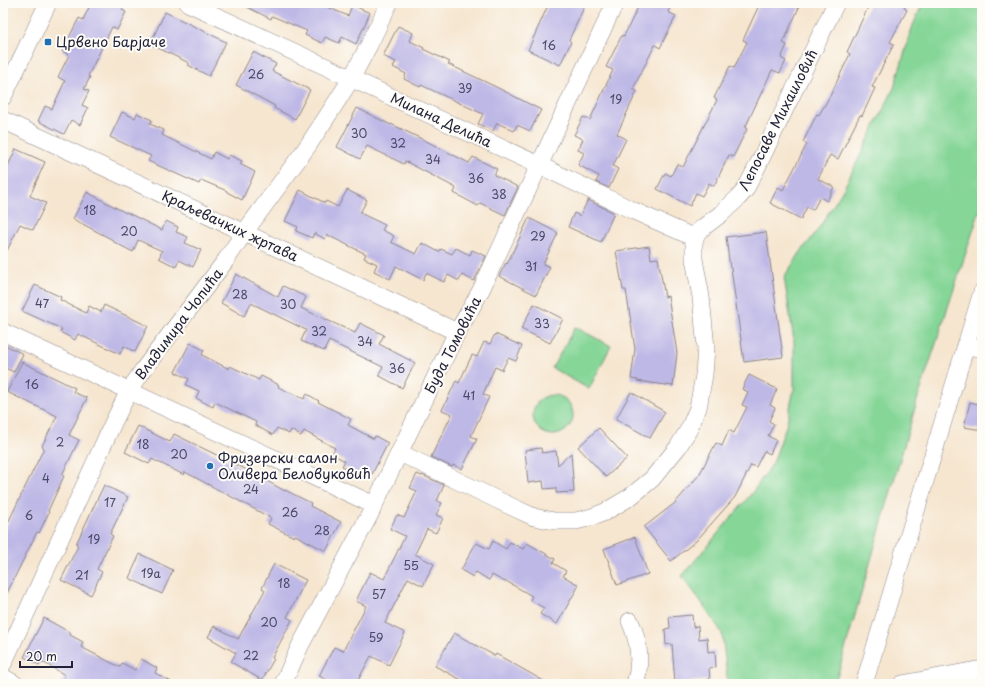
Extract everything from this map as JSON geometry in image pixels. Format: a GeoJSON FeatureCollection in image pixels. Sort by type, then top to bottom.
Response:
{"type":"FeatureCollection","features":[{"type":"Feature","properties":{"kind":"street"},"geometry":{"type":"LineString","coordinates":[[3,97],[48,3]]}},
{"type":"Feature","properties":{"kind":"street","name":"Милана Делића"},"geometry":{"type":"LineString","coordinates":[[188,3],[695,238]]}},
{"type":"Feature","properties":{"kind":"street","name":"Владимира Чопића"},"geometry":{"type":"LineString","coordinates":[[3,664],[129,391],[143,370],[217,272],[330,112],[351,79],[389,3]]}},
{"type":"Feature","properties":{"kind":"street","name":"Буда Томовића"},"geometry":{"type":"LineString","coordinates":[[282,684],[300,646],[366,523],[458,332],[481,290],[538,165],[615,3]]}},
{"type":"Feature","properties":{"kind":"street","name":"Лепосаве Михаиловић"},"geometry":{"type":"LineString","coordinates":[[695,238],[701,229],[731,205],[745,190],[836,3]]}},
{"type":"Feature","properties":{"kind":"street","name":"Краљевачких жртава"},"geometry":{"type":"LineString","coordinates":[[3,120],[458,332]]}},
{"type":"Feature","properties":{"kind":"street"},"geometry":{"type":"LineString","coordinates":[[400,453],[534,517],[554,521],[576,521],[592,517],[605,512],[630,497],[652,479],[678,447],[689,429],[698,408],[704,375],[706,348],[701,298],[694,258],[695,238]]}},
{"type":"Feature","properties":{"kind":"street"},"geometry":{"type":"LineString","coordinates":[[864,684],[982,292]]}},
{"type":"Feature","properties":{"kind":"street"},"geometry":{"type":"LineString","coordinates":[[3,332],[374,504]]}},
{"type":"Feature","properties":{"kind":"street"},"geometry":{"type":"LineString","coordinates":[[965,345],[982,350]]}},
{"type":"Feature","properties":{"kind":"street"},"geometry":{"type":"LineString","coordinates":[[630,621],[638,646],[639,657],[635,684]]}},
{"type":"Feature","properties":{"kind":"street"},"geometry":{"type":"LineString","coordinates":[[902,684],[982,669]]}},
{"type":"Feature","properties":{"kind":"street"},"geometry":{"type":"LineString","coordinates":[[3,677],[15,684]]}},
{"type":"Feature","properties":{"kind":"green space"},"geometry":{"type":"Polygon","coordinates":[[[923,3],[982,3],[982,204],[917,401],[835,684],[728,684],[722,633],[682,576],[752,493],[773,463],[786,426],[794,389],[794,341],[784,277],[817,231],[843,190],[894,88],[913,25],[923,3]]]}},
{"type":"Feature","properties":{"kind":"green space"},"geometry":{"type":"Polygon","coordinates":[[[575,327],[611,346],[589,389],[552,368],[575,327]]]}},
{"type":"Feature","properties":{"kind":"green space"},"geometry":{"type":"Polygon","coordinates":[[[557,395],[564,398],[570,404],[573,415],[572,423],[564,432],[557,435],[549,435],[542,432],[534,423],[533,411],[536,404],[545,396],[557,395]]]}},
{"type":"Feature","properties":{"kind":"building"},"geometry":{"type":"Polygon","coordinates":[[[91,3],[126,3],[122,10],[126,12],[117,30],[112,27],[88,76],[90,77],[84,89],[89,91],[82,105],[88,108],[80,125],[71,120],[64,134],[38,121],[45,106],[52,109],[65,81],[58,77],[69,55],[62,51],[79,18],[83,20],[91,3]]]}},
{"type":"Feature","properties":{"kind":"building"},"geometry":{"type":"Polygon","coordinates":[[[239,3],[318,3],[348,16],[352,5],[370,13],[356,44],[342,37],[339,43],[325,37],[322,43],[305,35],[307,31],[272,16],[271,19],[239,3]]]}},
{"type":"Feature","properties":{"kind":"building"},"geometry":{"type":"Polygon","coordinates":[[[549,3],[586,3],[569,40],[571,42],[560,65],[528,50],[549,3]]]}},
{"type":"Feature","properties":{"kind":"building"},"geometry":{"type":"Polygon","coordinates":[[[640,3],[672,3],[668,12],[676,16],[660,48],[655,45],[633,89],[637,91],[617,134],[626,139],[613,166],[618,169],[609,188],[596,182],[599,176],[578,165],[584,153],[578,150],[583,139],[574,135],[583,117],[590,120],[613,70],[606,67],[622,35],[624,36],[640,3]]]}},
{"type":"Feature","properties":{"kind":"building"},"geometry":{"type":"Polygon","coordinates":[[[760,3],[801,3],[783,43],[787,45],[781,58],[786,61],[780,73],[772,70],[745,128],[747,129],[733,157],[729,155],[714,186],[709,183],[702,196],[696,193],[690,206],[657,189],[665,173],[671,176],[677,164],[683,167],[717,100],[714,98],[730,66],[734,68],[747,42],[743,40],[760,3]]]}},
{"type":"Feature","properties":{"kind":"building"},"geometry":{"type":"Polygon","coordinates":[[[870,3],[906,3],[904,8],[907,10],[890,42],[894,44],[872,87],[875,88],[862,116],[860,115],[838,159],[830,155],[818,179],[834,187],[827,201],[820,197],[813,210],[807,207],[801,219],[770,203],[778,187],[783,190],[807,144],[803,142],[817,114],[819,115],[830,96],[850,54],[847,52],[870,3]]]}},
{"type":"Feature","properties":{"kind":"building"},"geometry":{"type":"Polygon","coordinates":[[[165,12],[226,42],[209,76],[188,65],[189,63],[150,44],[165,12]]]}},
{"type":"Feature","properties":{"kind":"building"},"geometry":{"type":"Polygon","coordinates":[[[398,26],[413,33],[410,41],[450,62],[448,64],[541,110],[530,131],[517,125],[514,131],[497,123],[493,131],[478,124],[483,114],[421,85],[420,87],[404,79],[406,74],[393,67],[396,62],[383,56],[398,26]]]}},
{"type":"Feature","properties":{"kind":"building"},"geometry":{"type":"Polygon","coordinates":[[[253,52],[276,64],[272,71],[310,90],[295,119],[274,108],[275,106],[236,85],[253,52]]]}},
{"type":"Feature","properties":{"kind":"building"},"geometry":{"type":"Polygon","coordinates":[[[357,108],[469,163],[473,157],[497,169],[494,175],[518,187],[505,215],[480,203],[478,206],[454,193],[456,188],[405,161],[404,164],[367,146],[360,159],[337,147],[357,108]]]}},
{"type":"Feature","properties":{"kind":"building"},"geometry":{"type":"Polygon","coordinates":[[[122,112],[135,118],[137,113],[152,120],[150,124],[164,130],[162,135],[211,159],[214,152],[227,159],[229,155],[242,161],[240,164],[255,172],[242,200],[227,191],[201,180],[199,184],[148,161],[151,156],[110,137],[122,112]]]}},
{"type":"Feature","properties":{"kind":"building"},"geometry":{"type":"Polygon","coordinates":[[[16,149],[45,162],[30,196],[46,203],[33,230],[20,224],[3,259],[3,176],[16,149]]]}},
{"type":"Feature","properties":{"kind":"building"},"geometry":{"type":"Polygon","coordinates":[[[300,190],[325,203],[326,201],[338,207],[347,190],[367,200],[360,213],[385,225],[382,230],[394,236],[391,242],[416,254],[422,243],[439,252],[441,249],[452,254],[456,248],[470,255],[472,250],[486,256],[474,281],[462,275],[459,281],[448,275],[444,282],[426,273],[423,280],[396,266],[390,279],[374,271],[377,264],[364,258],[366,254],[327,235],[325,239],[314,233],[312,238],[296,231],[298,227],[285,221],[300,190]]]}},
{"type":"Feature","properties":{"kind":"building"},"geometry":{"type":"Polygon","coordinates":[[[87,192],[162,230],[166,221],[178,227],[176,232],[188,237],[185,243],[201,250],[193,267],[179,260],[176,267],[159,258],[162,251],[138,240],[133,252],[73,219],[87,192]]]}},
{"type":"Feature","properties":{"kind":"building"},"geometry":{"type":"Polygon","coordinates":[[[588,200],[614,213],[601,242],[568,227],[574,213],[580,216],[588,200]]]}},
{"type":"Feature","properties":{"kind":"building"},"geometry":{"type":"Polygon","coordinates":[[[529,218],[558,233],[543,264],[550,267],[536,295],[499,276],[506,263],[507,264],[529,218]]]}},
{"type":"Feature","properties":{"kind":"building"},"geometry":{"type":"Polygon","coordinates":[[[766,232],[783,357],[744,362],[726,237],[766,232]]]}},
{"type":"Feature","properties":{"kind":"building"},"geometry":{"type":"Polygon","coordinates":[[[649,246],[651,259],[658,258],[665,297],[668,296],[677,353],[673,386],[631,379],[635,349],[626,290],[623,290],[616,251],[649,246]]]}},
{"type":"Feature","properties":{"kind":"building"},"geometry":{"type":"Polygon","coordinates":[[[236,274],[278,297],[283,286],[306,297],[301,308],[355,333],[360,323],[384,335],[379,344],[415,363],[402,388],[378,375],[383,367],[329,341],[324,351],[301,341],[306,330],[251,303],[244,316],[221,303],[236,274]]]}},
{"type":"Feature","properties":{"kind":"building"},"geometry":{"type":"Polygon","coordinates":[[[35,285],[61,297],[60,300],[86,313],[89,306],[101,312],[104,305],[148,326],[135,352],[124,346],[120,354],[78,334],[75,340],[60,332],[62,329],[22,311],[35,285]]]}},
{"type":"Feature","properties":{"kind":"building"},"geometry":{"type":"Polygon","coordinates":[[[534,304],[563,319],[550,343],[521,329],[534,304]]]}},
{"type":"Feature","properties":{"kind":"building"},"geometry":{"type":"Polygon","coordinates":[[[495,334],[522,346],[516,361],[508,358],[502,370],[495,367],[483,394],[489,397],[471,436],[477,439],[462,469],[453,465],[452,467],[431,457],[452,414],[442,410],[456,381],[459,383],[472,355],[477,357],[484,342],[490,344],[495,334]]]}},
{"type":"Feature","properties":{"kind":"building"},"geometry":{"type":"Polygon","coordinates":[[[190,343],[204,350],[202,355],[229,369],[230,366],[259,380],[261,376],[279,385],[278,387],[304,399],[307,394],[319,401],[318,402],[351,419],[348,425],[374,439],[375,436],[388,443],[372,474],[363,469],[359,475],[342,466],[345,461],[332,454],[335,448],[304,431],[301,436],[291,430],[289,434],[277,428],[273,435],[255,425],[256,422],[215,402],[213,407],[196,398],[199,391],[186,385],[189,379],[175,372],[190,343]]]}},
{"type":"Feature","properties":{"kind":"building"},"geometry":{"type":"Polygon","coordinates":[[[3,344],[23,354],[14,372],[3,367],[3,344]]]}},
{"type":"Feature","properties":{"kind":"building"},"geometry":{"type":"Polygon","coordinates":[[[22,362],[75,388],[73,392],[87,398],[69,435],[79,440],[62,475],[64,476],[48,511],[49,512],[39,533],[37,532],[3,601],[3,533],[44,448],[42,446],[57,416],[7,392],[22,362]]]}},
{"type":"Feature","properties":{"kind":"building"},"geometry":{"type":"Polygon","coordinates":[[[749,375],[777,389],[770,405],[775,408],[769,421],[774,424],[768,436],[776,440],[770,454],[764,451],[756,467],[751,465],[735,497],[696,541],[671,561],[644,527],[675,503],[699,475],[716,443],[722,446],[729,430],[734,433],[747,407],[742,405],[748,392],[742,389],[749,375]]]}},
{"type":"Feature","properties":{"kind":"building"},"geometry":{"type":"Polygon","coordinates":[[[631,392],[665,412],[650,438],[616,419],[631,392]]]}},
{"type":"Feature","properties":{"kind":"building"},"geometry":{"type":"Polygon","coordinates":[[[970,402],[982,405],[982,430],[964,427],[970,402]]]}},
{"type":"Feature","properties":{"kind":"building"},"geometry":{"type":"Polygon","coordinates":[[[138,426],[170,442],[174,434],[311,503],[310,506],[341,522],[326,551],[295,535],[294,537],[268,524],[271,518],[185,472],[184,475],[152,459],[149,464],[125,452],[138,426]]]}},
{"type":"Feature","properties":{"kind":"building"},"geometry":{"type":"Polygon","coordinates":[[[599,428],[627,458],[606,477],[578,447],[599,428]]]}},
{"type":"Feature","properties":{"kind":"building"},"geometry":{"type":"Polygon","coordinates":[[[541,448],[542,453],[556,451],[558,465],[571,453],[574,492],[556,493],[556,488],[544,489],[543,481],[528,483],[525,450],[541,448]]]}},
{"type":"Feature","properties":{"kind":"building"},"geometry":{"type":"Polygon","coordinates":[[[417,474],[444,485],[437,501],[442,503],[436,515],[443,518],[436,533],[427,529],[415,554],[434,564],[423,586],[408,578],[385,623],[405,633],[389,665],[371,656],[356,684],[335,684],[319,676],[334,647],[343,651],[366,606],[356,601],[370,572],[384,579],[405,536],[390,529],[397,515],[404,518],[417,491],[410,488],[417,474]]]}},
{"type":"Feature","properties":{"kind":"building"},"geometry":{"type":"Polygon","coordinates":[[[104,485],[128,497],[110,534],[113,536],[97,569],[102,572],[91,595],[61,580],[78,546],[76,544],[104,485]]]}},
{"type":"Feature","properties":{"kind":"building"},"geometry":{"type":"Polygon","coordinates":[[[635,537],[648,574],[617,585],[604,549],[635,537]]]}},
{"type":"Feature","properties":{"kind":"building"},"geometry":{"type":"Polygon","coordinates":[[[493,541],[506,549],[510,542],[523,549],[527,543],[555,559],[553,563],[566,571],[563,576],[579,585],[557,624],[540,614],[544,608],[530,600],[532,596],[506,581],[505,582],[492,575],[489,580],[476,572],[473,577],[461,570],[476,543],[489,549],[493,541]]]}},
{"type":"Feature","properties":{"kind":"building"},"geometry":{"type":"Polygon","coordinates":[[[140,554],[173,570],[162,594],[129,578],[140,554]]]}},
{"type":"Feature","properties":{"kind":"building"},"geometry":{"type":"Polygon","coordinates":[[[274,564],[306,580],[287,617],[292,620],[272,658],[274,659],[262,680],[231,662],[236,653],[208,637],[214,626],[238,639],[265,590],[262,588],[274,564]]]}},
{"type":"Feature","properties":{"kind":"building"},"geometry":{"type":"Polygon","coordinates":[[[692,615],[693,627],[698,626],[699,639],[707,638],[708,652],[715,651],[716,667],[709,668],[710,680],[675,683],[672,644],[666,645],[665,629],[670,628],[669,617],[692,615]]]}},
{"type":"Feature","properties":{"kind":"building"},"geometry":{"type":"Polygon","coordinates":[[[44,618],[71,633],[70,635],[83,642],[81,647],[106,660],[120,667],[122,663],[135,670],[141,659],[157,668],[155,673],[175,684],[60,684],[65,675],[41,661],[39,665],[24,657],[44,618]]]}},
{"type":"Feature","properties":{"kind":"building"},"geometry":{"type":"Polygon","coordinates":[[[454,633],[495,656],[496,654],[549,684],[469,684],[435,666],[454,633]]]}},
{"type":"Feature","properties":{"kind":"place","name":"Црвено Барјаче"},"geometry":{"type":"Point","coordinates":[48,42]}},
{"type":"Feature","properties":{"kind":"place","name":"Фризерски салон Оливера Беловуковић"},"geometry":{"type":"Point","coordinates":[210,466]}}]}
